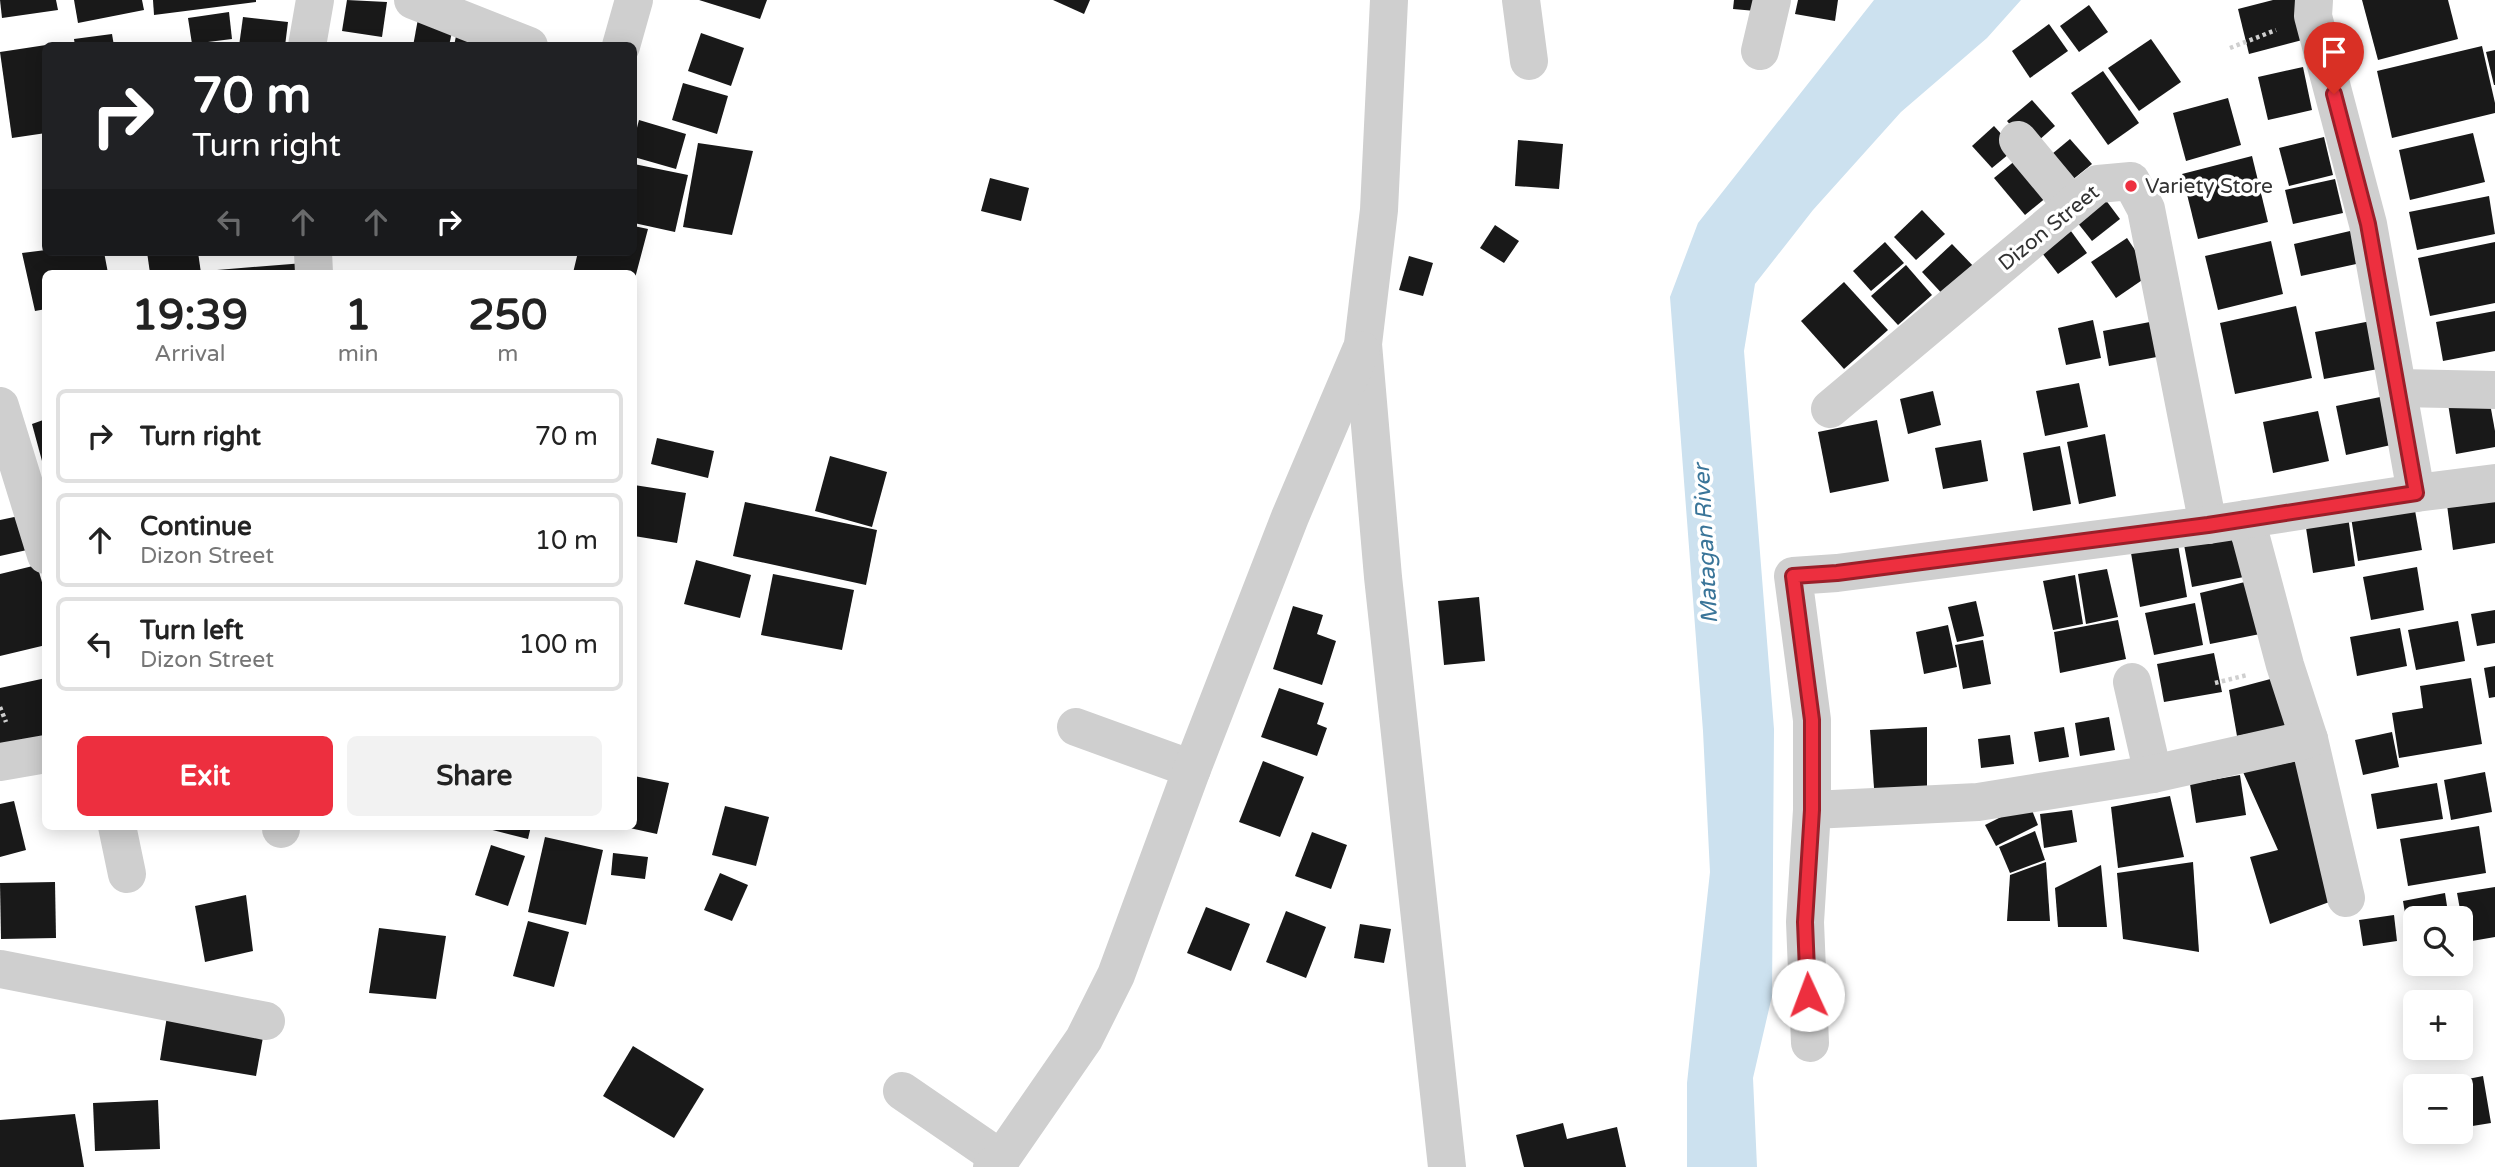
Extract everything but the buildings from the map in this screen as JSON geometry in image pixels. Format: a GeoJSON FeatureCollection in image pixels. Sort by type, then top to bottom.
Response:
{"type":"FeatureCollection","features":[{"type":"Feature","properties":{"kind":"street"},"geometry":{"type":"LineString","coordinates":[[308,42],[315,0]]}},
{"type":"Feature","properties":{"kind":"street"},"geometry":{"type":"LineString","coordinates":[[413,0],[519,42]]}},
{"type":"Feature","properties":{"kind":"street"},"geometry":{"type":"LineString","coordinates":[[622,42],[634,0]]}},
{"type":"Feature","properties":{"kind":"street"},"geometry":{"type":"LineString","coordinates":[[1389,0],[1379,210],[1363,344],[1383,577],[1447,1167]]}},
{"type":"Feature","properties":{"kind":"street"},"geometry":{"type":"LineString","coordinates":[[1521,0],[1529,61]]}},
{"type":"Feature","properties":{"kind":"street"},"geometry":{"type":"LineString","coordinates":[[1760,51],[1772,0]]}},
{"type":"Feature","properties":{"kind":"street"},"geometry":{"type":"LineString","coordinates":[[2314,8],[2368,224],[2416,493]]}},
{"type":"Feature","properties":{"kind":"street"},"geometry":{"type":"LineString","coordinates":[[2018,140],[2072,205]]}},
{"type":"Feature","properties":{"kind":"street","name":"Dizon Street"},"geometry":{"type":"LineString","coordinates":[[1830,408],[2098,184],[2131,181],[2146,209],[2208,525]]}},
{"type":"Feature","properties":{"kind":"street"},"geometry":{"type":"LineString","coordinates":[[902,1091],[997,1163],[1084,1039],[1116,975],[1192,769],[1290,517],[1363,344]]}},
{"type":"Feature","properties":{"kind":"street"},"geometry":{"type":"LineString","coordinates":[[2399,388],[2495,390]]}},
{"type":"Feature","properties":{"kind":"street"},"geometry":{"type":"LineString","coordinates":[[0,406],[42,542]]}},
{"type":"Feature","properties":{"kind":"street"},"geometry":{"type":"LineString","coordinates":[[1810,1043],[1805,922],[1812,810],[1812,720],[1793,576],[1837,573],[2208,525],[2495,483]]}},
{"type":"Feature","properties":{"kind":"street"},"geometry":{"type":"LineString","coordinates":[[2246,519],[2282,654],[2309,739],[2346,898]]}},
{"type":"Feature","properties":{"kind":"street"},"geometry":{"type":"LineString","coordinates":[[2132,682],[2153,774]]}},
{"type":"Feature","properties":{"kind":"street"},"geometry":{"type":"LineString","coordinates":[[1076,727],[1192,769]]}},
{"type":"Feature","properties":{"kind":"street"},"geometry":{"type":"LineString","coordinates":[[1812,810],[1978,802],[2153,774],[2309,739]]}},
{"type":"Feature","properties":{"kind":"street"},"geometry":{"type":"LineString","coordinates":[[0,762],[42,755]]}},
{"type":"Feature","properties":{"kind":"street"},"geometry":{"type":"LineString","coordinates":[[118,830],[127,874]]}},
{"type":"Feature","properties":{"kind":"street"},"geometry":{"type":"LineString","coordinates":[[0,969],[266,1021]]}},
{"type":"Feature","properties":{"kind":"path"},"geometry":{"type":"LineString","coordinates":[[2230,48],[2314,8]]}},
{"type":"Feature","properties":{"kind":"water","name":"Matagan River"},"geometry":{"type":"Polygon","coordinates":[[[1874,0],[2021,0],[1987,38],[1901,112],[1813,210],[1755,284],[1744,351],[1774,729],[1772,996],[1753,1078],[1757,1167],[1687,1167],[1687,1083],[1710,872],[1703,731],[1670,297],[1698,223],[1874,0]]]}},
{"type":"Feature","properties":{"kind":"place","name":"Variety Store"},"geometry":{"type":"Point","coordinates":[2131,186]}},
{"type":"Feature","properties":{"kind":"route"},"geometry":{"type":"LineString","coordinates":[[1808,995],[1805,922],[1812,810],[1812,720],[1793,576],[1837,573],[2208,525],[2416,493],[2368,224],[2334,94]]}}]}
